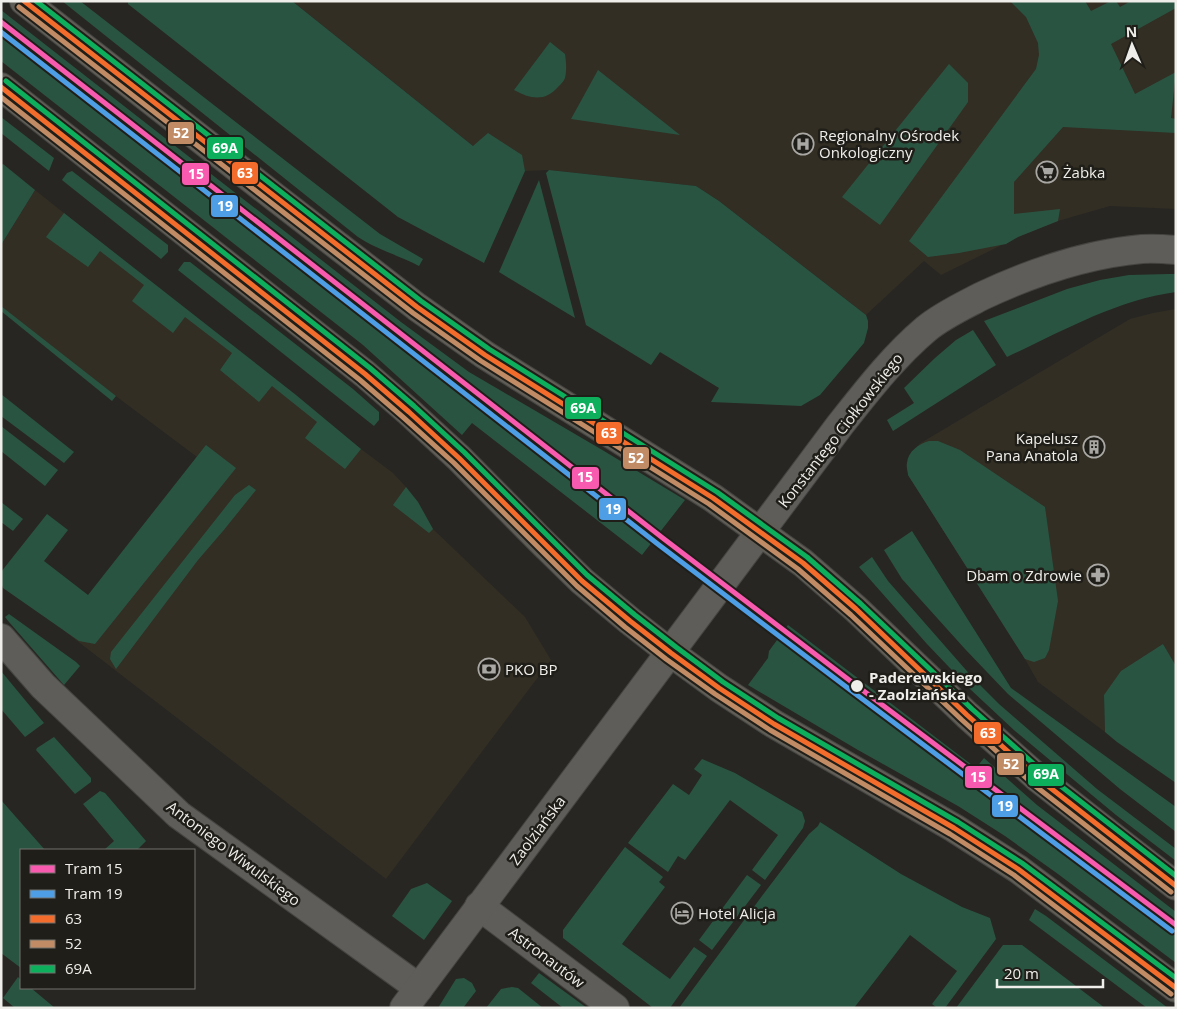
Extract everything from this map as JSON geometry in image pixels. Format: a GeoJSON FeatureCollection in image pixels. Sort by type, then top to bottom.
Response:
{"type":"FeatureCollection","features":[{"type":"Feature","properties":{"kind":"main road"},"geometry":{"type":"LineString","coordinates":[[24,1],[417,307],[485,355],[713,498],[803,563],[856,608],[967,715],[1039,779],[1176,886]]}},
{"type":"Feature","properties":{"kind":"main road"},"geometry":{"type":"LineString","coordinates":[[1,87],[366,374],[459,458],[582,581],[671,653],[719,688],[774,724],[954,828],[1018,869],[1176,988]]}},
{"type":"Feature","properties":{"kind":"street","name":"Konstantego Ciołkowskiego"},"geometry":{"type":"LineString","coordinates":[[671,653],[840,425],[905,348],[928,328],[959,308],[1011,282],[1067,262],[1143,249],[1176,250]]}},
{"type":"Feature","properties":{"kind":"street","name":"Antoniego Wiwulskiego"},"geometry":{"type":"LineString","coordinates":[[1,638],[43,686],[179,815],[412,998]]}},
{"type":"Feature","properties":{"kind":"street","name":"Zaolziańska"},"geometry":{"type":"LineString","coordinates":[[412,998],[479,906],[671,653]]}},
{"type":"Feature","properties":{"kind":"street","name":"Astronautów"},"geometry":{"type":"LineString","coordinates":[[479,906],[615,1008]]}},
{"type":"Feature","properties":{"kind":"shaded area"},"geometry":{"type":"Polygon","coordinates":[[[292,1],[1176,1],[1176,209],[1110,206],[1058,221],[1018,237],[941,275],[924,261],[866,315],[719,201],[696,186],[549,170],[525,171],[521,155],[473,146],[292,1]]]}},
{"type":"Feature","properties":{"kind":"shaded area"},"geometry":{"type":"Polygon","coordinates":[[[35,190],[393,473],[406,487],[433,529],[525,617],[551,660],[386,879],[63,630],[197,457],[1,310],[1,245],[35,190]]]}},
{"type":"Feature","properties":{"kind":"shaded area"},"geometry":{"type":"Polygon","coordinates":[[[1176,309],[1176,666],[1163,644],[1104,695],[1105,732],[1038,682],[908,475],[919,444],[1130,319],[1176,309]]]}},
{"type":"Feature","properties":{"kind":"green space"},"geometry":{"type":"Polygon","coordinates":[[[62,1],[80,1],[380,234],[423,259],[419,266],[358,237],[62,1]]]}},
{"type":"Feature","properties":{"kind":"green space"},"geometry":{"type":"Polygon","coordinates":[[[128,1],[292,1],[473,146],[488,133],[522,155],[525,171],[484,263],[398,217],[128,4],[128,1]]]}},
{"type":"Feature","properties":{"kind":"green space"},"geometry":{"type":"Polygon","coordinates":[[[1010,1],[1085,1],[1091,11],[1111,1],[1116,1],[1120,7],[1131,1],[1176,1],[1176,8],[1111,44],[1135,94],[1176,72],[1171,118],[1176,119],[1176,133],[1063,127],[1014,182],[1014,214],[1060,209],[1058,221],[1018,237],[1006,244],[928,257],[909,241],[1036,69],[1039,55],[1038,43],[1026,17],[1010,1]]]}},
{"type":"Feature","properties":{"kind":"green space"},"geometry":{"type":"Polygon","coordinates":[[[1,10],[401,322],[469,372],[685,500],[642,555],[472,423],[462,435],[363,345],[1,61],[1,10]]]}},
{"type":"Feature","properties":{"kind":"green space"},"geometry":{"type":"Polygon","coordinates":[[[550,42],[565,54],[566,72],[563,81],[553,92],[543,97],[532,97],[514,90],[550,42]]]}},
{"type":"Feature","properties":{"kind":"green space"},"geometry":{"type":"Polygon","coordinates":[[[949,64],[968,83],[968,102],[880,225],[842,197],[949,64]]]}},
{"type":"Feature","properties":{"kind":"green space"},"geometry":{"type":"Polygon","coordinates":[[[598,70],[680,135],[571,119],[598,70]]]}},
{"type":"Feature","properties":{"kind":"green space"},"geometry":{"type":"Polygon","coordinates":[[[1,117],[54,158],[49,171],[1,133],[1,117]]]}},
{"type":"Feature","properties":{"kind":"green space"},"geometry":{"type":"Polygon","coordinates":[[[3,164],[35,190],[1,245],[1,165],[3,164]]]}},
{"type":"Feature","properties":{"kind":"green space"},"geometry":{"type":"Polygon","coordinates":[[[549,170],[696,186],[719,201],[866,315],[868,328],[864,343],[820,395],[801,406],[711,402],[719,388],[660,352],[651,365],[586,325],[546,173],[549,170]]]}},
{"type":"Feature","properties":{"kind":"green space"},"geometry":{"type":"Polygon","coordinates":[[[72,171],[168,245],[168,252],[161,259],[62,180],[67,173],[72,171]]]}},
{"type":"Feature","properties":{"kind":"green space"},"geometry":{"type":"Polygon","coordinates":[[[539,180],[575,318],[499,272],[539,180]]]}},
{"type":"Feature","properties":{"kind":"green space"},"geometry":{"type":"Polygon","coordinates":[[[64,213],[296,395],[361,449],[345,469],[305,438],[317,422],[272,386],[259,402],[220,370],[232,353],[185,317],[173,333],[132,301],[144,285],[100,251],[88,267],[46,237],[64,213]]]}},
{"type":"Feature","properties":{"kind":"green space"},"geometry":{"type":"Polygon","coordinates":[[[184,262],[190,262],[353,389],[379,412],[379,420],[374,426],[178,270],[184,262]]]}},
{"type":"Feature","properties":{"kind":"green space"},"geometry":{"type":"Polygon","coordinates":[[[1176,274],[1176,292],[1154,296],[1110,309],[1007,357],[984,321],[1067,289],[1100,280],[1129,275],[1176,274]]]}},
{"type":"Feature","properties":{"kind":"green space"},"geometry":{"type":"Polygon","coordinates":[[[1,306],[116,396],[112,401],[1,311],[1,306]]]}},
{"type":"Feature","properties":{"kind":"green space"},"geometry":{"type":"Polygon","coordinates":[[[973,330],[996,365],[893,431],[887,420],[914,403],[904,388],[956,340],[973,330]]]}},
{"type":"Feature","properties":{"kind":"green space"},"geometry":{"type":"Polygon","coordinates":[[[1,394],[74,452],[64,463],[1,416],[1,394]]]}},
{"type":"Feature","properties":{"kind":"green space"},"geometry":{"type":"Polygon","coordinates":[[[1,426],[58,470],[45,486],[1,451],[1,426]]]}},
{"type":"Feature","properties":{"kind":"green space"},"geometry":{"type":"Polygon","coordinates":[[[929,441],[938,441],[960,450],[1045,507],[1058,601],[1049,650],[1045,658],[1034,662],[1025,659],[908,475],[909,455],[918,446],[929,441]]]}},
{"type":"Feature","properties":{"kind":"green space"},"geometry":{"type":"Polygon","coordinates":[[[206,445],[236,468],[95,644],[79,641],[3,588],[1,572],[47,514],[68,530],[44,561],[88,595],[206,445]]]}},
{"type":"Feature","properties":{"kind":"green space"},"geometry":{"type":"Polygon","coordinates":[[[249,485],[256,490],[198,560],[116,669],[110,659],[111,652],[235,495],[249,485]]]}},
{"type":"Feature","properties":{"kind":"green space"},"geometry":{"type":"Polygon","coordinates":[[[406,487],[418,502],[433,529],[429,533],[393,505],[406,487]]]}},
{"type":"Feature","properties":{"kind":"green space"},"geometry":{"type":"Polygon","coordinates":[[[1,502],[23,519],[13,531],[1,522],[1,502]]]}},
{"type":"Feature","properties":{"kind":"green space"},"geometry":{"type":"Polygon","coordinates":[[[912,531],[1011,688],[1176,807],[1176,832],[1120,789],[1008,694],[902,579],[884,550],[912,531]]]}},
{"type":"Feature","properties":{"kind":"green space"},"geometry":{"type":"Polygon","coordinates":[[[872,557],[888,581],[973,678],[999,704],[1097,789],[1176,849],[1176,861],[1116,815],[1015,731],[970,689],[927,644],[859,567],[872,557]]]}},
{"type":"Feature","properties":{"kind":"green space"},"geometry":{"type":"Polygon","coordinates":[[[9,614],[80,666],[64,685],[5,617],[9,614]]]}},
{"type":"Feature","properties":{"kind":"green space"},"geometry":{"type":"Polygon","coordinates":[[[788,625],[976,768],[984,758],[1037,805],[1176,912],[1176,963],[1005,836],[958,806],[748,685],[768,658],[769,651],[788,625]]]}},
{"type":"Feature","properties":{"kind":"green space"},"geometry":{"type":"Polygon","coordinates":[[[1163,644],[1176,666],[1176,783],[1105,732],[1104,695],[1121,671],[1163,644]]]}},
{"type":"Feature","properties":{"kind":"green space"},"geometry":{"type":"Polygon","coordinates":[[[1,671],[44,723],[25,737],[1,709],[1,671]]]}},
{"type":"Feature","properties":{"kind":"green space"},"geometry":{"type":"Polygon","coordinates":[[[54,737],[91,778],[91,782],[75,794],[36,750],[54,737]]]}},
{"type":"Feature","properties":{"kind":"green space"},"geometry":{"type":"Polygon","coordinates":[[[702,759],[735,773],[802,812],[805,821],[803,828],[765,880],[752,870],[778,835],[730,800],[685,860],[678,856],[668,872],[628,843],[673,784],[689,795],[702,775],[694,769],[702,759]]]}},
{"type":"Feature","properties":{"kind":"green space"},"geometry":{"type":"Polygon","coordinates":[[[100,791],[105,793],[146,841],[138,849],[105,849],[114,841],[83,804],[100,791]]]}},
{"type":"Feature","properties":{"kind":"green space"},"geometry":{"type":"Polygon","coordinates":[[[1,800],[44,849],[20,849],[20,967],[1,953],[1,800]]]}},
{"type":"Feature","properties":{"kind":"green space"},"geometry":{"type":"Polygon","coordinates":[[[820,822],[901,874],[962,907],[990,918],[996,939],[945,1008],[937,1008],[932,1004],[957,971],[910,935],[854,1008],[679,1008],[765,892],[820,822]]]}},
{"type":"Feature","properties":{"kind":"green space"},"geometry":{"type":"Polygon","coordinates":[[[625,847],[663,877],[659,882],[665,887],[622,944],[670,979],[694,947],[707,956],[670,1008],[653,1008],[563,938],[563,930],[625,847]]]}},
{"type":"Feature","properties":{"kind":"green space"},"geometry":{"type":"Polygon","coordinates":[[[747,875],[761,885],[712,950],[699,940],[747,875]]]}},
{"type":"Feature","properties":{"kind":"green space"},"geometry":{"type":"Polygon","coordinates":[[[427,883],[452,901],[424,940],[392,916],[411,889],[427,883]]]}},
{"type":"Feature","properties":{"kind":"green space"},"geometry":{"type":"Polygon","coordinates":[[[1035,909],[1168,1008],[1147,1008],[1029,920],[1035,909]]]}},
{"type":"Feature","properties":{"kind":"green space"},"geometry":{"type":"Polygon","coordinates":[[[1003,945],[1022,945],[1105,1008],[956,1008],[1003,945]]]}},
{"type":"Feature","properties":{"kind":"green space"},"geometry":{"type":"Polygon","coordinates":[[[539,973],[587,1008],[563,1008],[531,983],[539,973]]]}},
{"type":"Feature","properties":{"kind":"green space"},"geometry":{"type":"Polygon","coordinates":[[[18,977],[20,979],[20,989],[32,989],[55,1008],[15,1008],[3,998],[18,977]]]}},
{"type":"Feature","properties":{"kind":"green space"},"geometry":{"type":"Polygon","coordinates":[[[464,978],[472,983],[476,991],[463,1008],[438,1008],[456,979],[464,978]]]}},
{"type":"Feature","properties":{"kind":"green space"},"geometry":{"type":"Polygon","coordinates":[[[518,988],[543,1008],[486,1008],[501,989],[518,988]]]}},
{"type":"Feature","properties":{"kind":"tram line","name":"15"},"geometry":{"type":"LineString","coordinates":[[1,22],[664,539],[1176,925]]}},
{"type":"Feature","properties":{"kind":"tram line","name":"19"},"geometry":{"type":"LineString","coordinates":[[1,32],[659,545],[1172,931]]}},
{"type":"Feature","properties":{"kind":"transit line","name":"63"},"geometry":{"type":"LineString","coordinates":[[24,1],[417,307],[485,355],[713,498],[803,563],[856,609],[967,715],[1039,779],[1176,886]]}},
{"type":"Feature","properties":{"kind":"transit line","name":"69A"},"geometry":{"type":"LineString","coordinates":[[36,1],[421,301],[489,349],[717,492],[807,557],[861,604],[972,709],[1044,773],[1176,876]]}},
{"type":"Feature","properties":{"kind":"transit line","name":"52"},"geometry":{"type":"LineString","coordinates":[[19,7],[413,313],[481,361],[709,504],[798,569],[851,615],[1034,785],[1171,892]]}},
{"type":"Feature","properties":{"kind":"transit line","name":"69A"},"geometry":{"type":"LineString","coordinates":[[6,81],[370,368],[464,452],[587,575],[676,647],[723,682],[778,718],[958,822],[1022,863],[1176,978]]}},
{"type":"Feature","properties":{"kind":"transit line","name":"63"},"geometry":{"type":"LineString","coordinates":[[1,87],[365,374],[459,458],[582,581],[671,653],[719,688],[774,724],[954,828],[1018,869],[1176,988]]}},
{"type":"Feature","properties":{"kind":"transit line","name":"52"},"geometry":{"type":"LineString","coordinates":[[1,97],[360,380],[454,463],[577,586],[666,659],[770,730],[950,834],[1014,875],[1171,994]]}},
{"type":"Feature","properties":{"kind":"place","name":"Regionalny Ośrodek Onkologiczny"},"geometry":{"type":"Point","coordinates":[803,144]}},
{"type":"Feature","properties":{"kind":"place","name":"Żabka"},"geometry":{"type":"Point","coordinates":[1047,172]}},
{"type":"Feature","properties":{"kind":"place","name":"Kapelusz Pana Anatola"},"geometry":{"type":"Point","coordinates":[1094,447]}},
{"type":"Feature","properties":{"kind":"place","name":"Dbam o Zdrowie"},"geometry":{"type":"Point","coordinates":[1098,575]}},
{"type":"Feature","properties":{"kind":"place","name":"PKO BP"},"geometry":{"type":"Point","coordinates":[489,669]}},
{"type":"Feature","properties":{"kind":"place","name":"Paderewskiego - Zaolziańska"},"geometry":{"type":"Point","coordinates":[857,686]}},
{"type":"Feature","properties":{"kind":"place","name":"Hotel Alicja"},"geometry":{"type":"Point","coordinates":[682,913]}}]}
